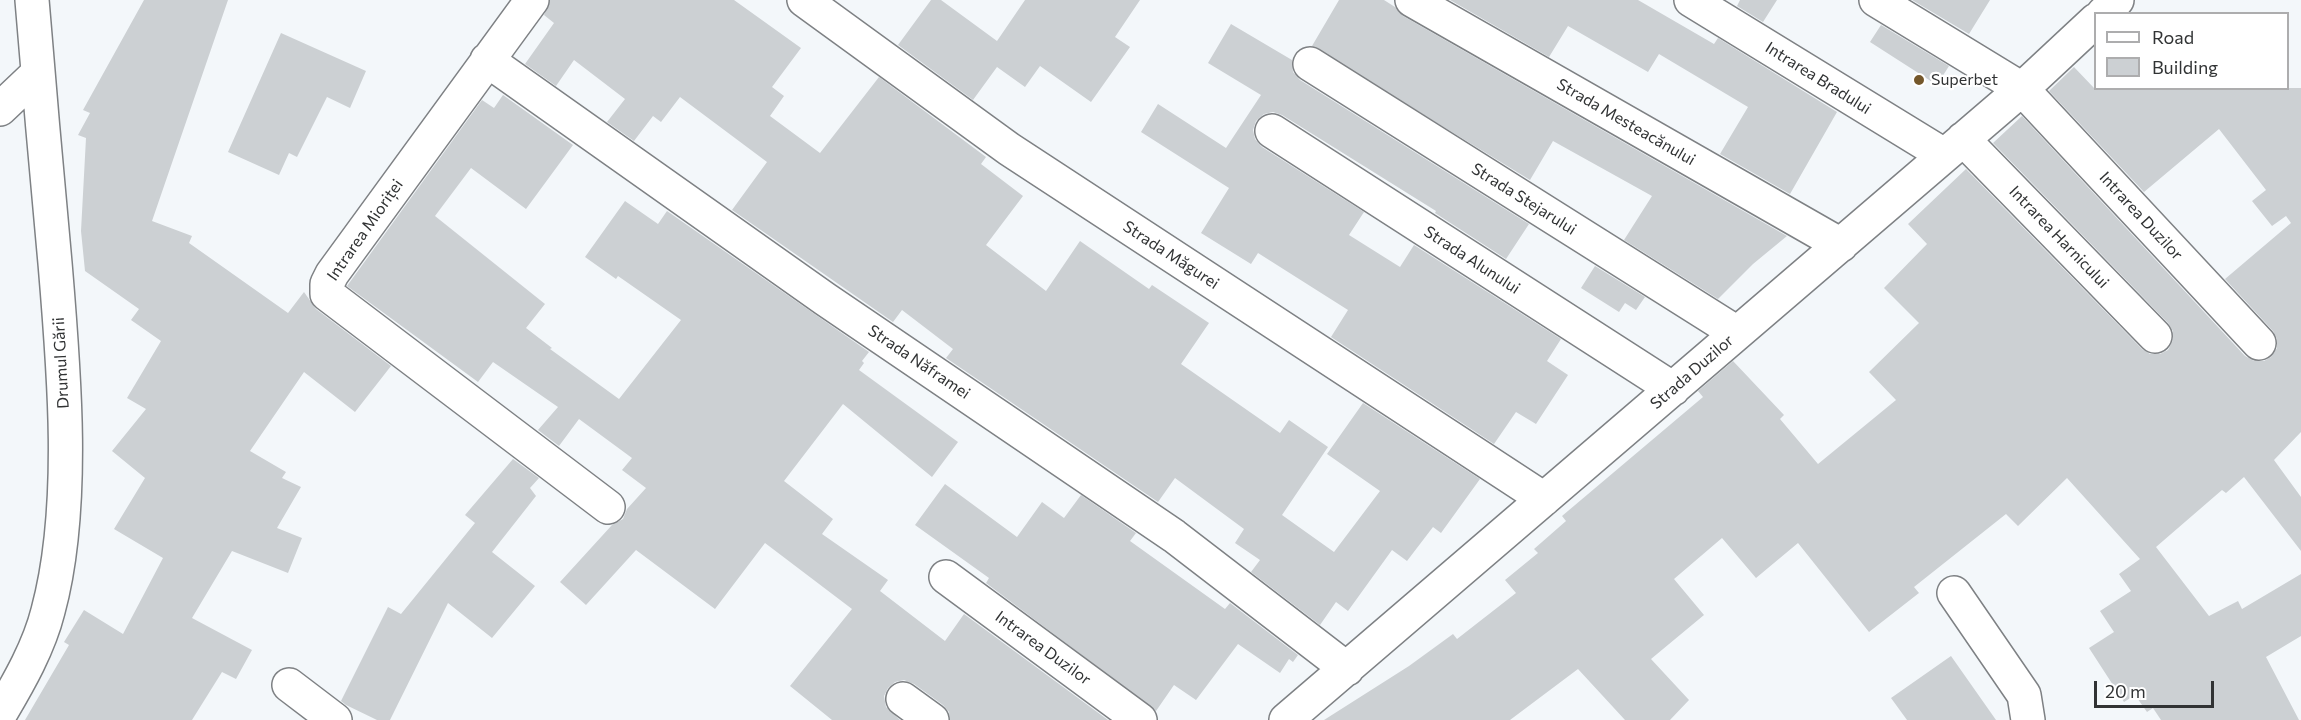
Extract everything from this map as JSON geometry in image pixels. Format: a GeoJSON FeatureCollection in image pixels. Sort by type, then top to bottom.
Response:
{"type":"FeatureCollection","features":[{"type":"Feature","properties":{"kind":"street","name":"Drumul Gării"},"geometry":{"type":"LineString","coordinates":[[0,714],[21,680],[48,612],[61,538],[64,457],[63,387],[32,0]]}},
{"type":"Feature","properties":{"kind":"street","name":"Intrarea Mioriței"},"geometry":{"type":"LineString","coordinates":[[532,0],[332,274],[327,284],[327,294],[608,507]]}},
{"type":"Feature","properties":{"kind":"street","name":"Strada Măgurei"},"geometry":{"type":"LineString","coordinates":[[804,0],[1009,149],[1544,499]]}},
{"type":"Feature","properties":{"kind":"street","name":"Strada Mesteacănului"},"geometry":{"type":"LineString","coordinates":[[1412,0],[1841,245]]}},
{"type":"Feature","properties":{"kind":"street","name":"Intrarea Bradului"},"geometry":{"type":"LineString","coordinates":[[1691,0],[1953,147]]}},
{"type":"Feature","properties":{"kind":"street","name":"Intrarea Duzilor"},"geometry":{"type":"LineString","coordinates":[[1876,0],[2022,89],[2259,342]]}},
{"type":"Feature","properties":{"kind":"street","name":"Strada Duzilor"},"geometry":{"type":"LineString","coordinates":[[1286,720],[2022,89],[2094,17]]}},
{"type":"Feature","properties":{"kind":"street","name":"Strada Năframei"},"geometry":{"type":"LineString","coordinates":[[487,60],[825,299],[1174,536],[1347,669]]}},
{"type":"Feature","properties":{"kind":"street","name":"Strada Stejarului"},"geometry":{"type":"LineString","coordinates":[[1310,64],[1737,333]]}},
{"type":"Feature","properties":{"kind":"street"},"geometry":{"type":"LineString","coordinates":[[0,109],[38,73]]}},
{"type":"Feature","properties":{"kind":"street","name":"Strada Alunului"},"geometry":{"type":"LineString","coordinates":[[1272,131],[1673,389]]}},
{"type":"Feature","properties":{"kind":"street","name":"Intrarea Harnicului"},"geometry":{"type":"LineString","coordinates":[[1953,147],[2155,336]]}},
{"type":"Feature","properties":{"kind":"street","name":"Intrarea Duzilor"},"geometry":{"type":"LineString","coordinates":[[946,577],[1140,720]]}},
{"type":"Feature","properties":{"kind":"street"},"geometry":{"type":"LineString","coordinates":[[1954,593],[2024,695],[2028,720]]}},
{"type":"Feature","properties":{"kind":"street"},"geometry":{"type":"LineString","coordinates":[[289,685],[335,720]]}},
{"type":"Feature","properties":{"kind":"street"},"geometry":{"type":"LineString","coordinates":[[903,699],[932,720]]}},
{"type":"Feature","properties":{"kind":"building"},"geometry":{"type":"Polygon","coordinates":[[[144,0],[228,0],[152,221],[192,236],[189,243],[288,313],[304,292],[316,309],[391,366],[355,412],[304,372],[250,451],[286,472],[282,478],[301,487],[277,528],[302,538],[288,573],[232,551],[192,618],[252,650],[236,679],[222,672],[192,720],[25,720],[69,645],[64,642],[84,610],[123,634],[163,558],[114,529],[145,478],[112,451],[146,409],[127,398],[161,341],[131,320],[139,309],[85,271],[81,231],[86,138],[78,135],[90,113],[83,110],[144,0]]]}},
{"type":"Feature","properties":{"kind":"building"},"geometry":{"type":"Polygon","coordinates":[[[550,0],[734,0],[801,48],[772,87],[784,96],[770,116],[820,153],[879,77],[986,157],[981,164],[1023,196],[986,245],[1046,291],[1080,241],[1149,289],[1152,285],[1209,323],[1181,364],[1280,433],[1289,420],[1328,447],[1282,515],[1334,552],[1380,491],[1327,454],[1363,403],[1480,479],[1441,533],[1433,527],[1407,561],[1392,550],[1348,611],[1336,602],[1320,625],[1251,572],[1260,560],[1235,543],[1244,529],[1175,478],[1158,502],[946,358],[953,349],[902,310],[893,322],[732,210],[767,162],[680,97],[661,122],[653,116],[634,141],[607,122],[625,99],[574,60],[556,86],[525,64],[554,23],[544,15],[550,0]]]}},
{"type":"Feature","properties":{"kind":"building"},"geometry":{"type":"Polygon","coordinates":[[[931,0],[941,0],[997,41],[1025,0],[1140,0],[1115,37],[1130,47],[1091,102],[1040,66],[1025,87],[997,67],[973,100],[898,45],[931,0]]]}},
{"type":"Feature","properties":{"kind":"building"},"geometry":{"type":"Polygon","coordinates":[[[1339,0],[1384,0],[1403,16],[1787,236],[1753,264],[1718,299],[1624,240],[1652,196],[1553,141],[1530,180],[1312,46],[1339,0]]]}},
{"type":"Feature","properties":{"kind":"building"},"geometry":{"type":"Polygon","coordinates":[[[1450,0],[1638,0],[1714,44],[1718,38],[1837,112],[1790,194],[1720,154],[1748,107],[1659,54],[1648,72],[1568,26],[1549,57],[1450,0]]]}},
{"type":"Feature","properties":{"kind":"building"},"geometry":{"type":"Polygon","coordinates":[[[1740,0],[1777,0],[1763,22],[1737,6],[1740,0]]]}},
{"type":"Feature","properties":{"kind":"building"},"geometry":{"type":"Polygon","coordinates":[[[1912,0],[1990,0],[1969,34],[1912,0]]]}},
{"type":"Feature","properties":{"kind":"building"},"geometry":{"type":"Polygon","coordinates":[[[1231,24],[1292,60],[1293,72],[1300,80],[1529,224],[1506,259],[1435,213],[1436,211],[1282,115],[1273,112],[1264,114],[1256,121],[1253,130],[1255,139],[1262,147],[1364,212],[1349,235],[1400,267],[1414,245],[1561,339],[1547,361],[1568,375],[1536,424],[1516,412],[1494,444],[1331,337],[1348,310],[1258,253],[1251,264],[1201,233],[1229,188],[1141,132],[1158,104],[1226,148],[1261,95],[1208,63],[1231,24]]]}},
{"type":"Feature","properties":{"kind":"building"},"geometry":{"type":"Polygon","coordinates":[[[1881,25],[1949,66],[1937,85],[1870,42],[1881,25]]]}},
{"type":"Feature","properties":{"kind":"building"},"geometry":{"type":"Polygon","coordinates":[[[281,33],[366,71],[350,108],[327,97],[297,157],[289,153],[279,175],[228,152],[281,33]]]}},
{"type":"Feature","properties":{"kind":"building"},"geometry":{"type":"Polygon","coordinates":[[[2074,67],[2094,90],[2289,90],[2289,88],[2301,88],[2301,432],[2274,460],[2301,497],[2301,551],[2244,477],[2226,493],[2222,490],[2156,547],[2209,616],[2238,601],[2242,609],[2301,574],[2301,636],[2266,657],[2299,720],[2161,720],[2153,708],[2147,712],[2135,695],[2124,702],[2089,648],[2114,632],[2100,611],[2131,591],[2119,574],[2140,559],[2067,478],[2018,526],[2006,514],[1914,587],[1919,593],[1869,632],[1798,543],[1756,578],[1722,538],[1674,579],[1704,615],[1651,659],[1689,700],[1670,720],[1625,720],[1578,669],[1510,720],[1324,720],[1409,666],[1453,634],[1457,639],[1516,593],[1505,580],[1538,553],[1534,549],[1566,521],[1562,516],[1703,397],[1698,391],[1733,361],[1784,415],[1780,419],[1818,464],[1896,400],[1869,372],[1919,323],[1884,288],[1927,244],[1908,224],[1966,169],[2142,349],[2150,354],[2160,354],[2168,350],[2173,340],[2173,331],[2168,323],[1993,143],[2022,116],[2245,356],[2254,361],[2264,361],[2271,357],[2277,348],[2277,339],[2273,331],[2225,279],[2291,223],[2286,216],[2272,226],[2252,201],[2266,190],[2219,129],[2144,192],[2049,91],[2074,67]]]}},
{"type":"Feature","properties":{"kind":"building"},"geometry":{"type":"Polygon","coordinates":[[[503,95],[573,145],[526,209],[471,168],[435,216],[545,304],[526,328],[552,348],[550,349],[619,399],[681,320],[618,276],[616,279],[585,257],[625,201],[658,224],[667,211],[869,352],[859,370],[958,442],[932,477],[843,404],[784,481],[833,519],[822,534],[888,580],[880,591],[945,641],[964,614],[1108,720],[950,720],[949,712],[943,705],[914,684],[904,680],[895,682],[884,696],[886,707],[900,720],[832,720],[790,686],[852,609],[765,543],[715,609],[636,550],[586,605],[560,582],[612,525],[623,519],[627,509],[646,488],[622,470],[632,458],[579,419],[559,446],[538,430],[558,407],[493,362],[478,382],[347,286],[482,100],[494,108],[503,95]]]}},
{"type":"Feature","properties":{"kind":"building"},"geometry":{"type":"Polygon","coordinates":[[[1595,266],[1645,297],[1636,310],[1625,303],[1619,312],[1581,288],[1595,266]]]}},
{"type":"Feature","properties":{"kind":"building"},"geometry":{"type":"Polygon","coordinates":[[[513,459],[539,478],[530,488],[536,496],[492,552],[535,586],[492,638],[448,603],[390,720],[377,720],[346,705],[341,701],[388,607],[401,614],[475,523],[465,515],[513,459]]]}},
{"type":"Feature","properties":{"kind":"building"},"geometry":{"type":"Polygon","coordinates":[[[945,484],[1017,537],[1042,502],[1064,518],[1081,495],[1136,533],[1130,541],[1225,609],[1230,603],[1298,655],[1293,662],[1289,659],[1280,673],[1238,644],[1196,700],[1174,685],[1156,711],[986,583],[989,578],[915,525],[945,484]]]}},
{"type":"Feature","properties":{"kind":"building"},"geometry":{"type":"Polygon","coordinates":[[[1951,656],[1996,720],[1907,720],[1891,698],[1951,656]]]}},
{"type":"Feature","properties":{"kind":"place","name":"Superbet"},"geometry":{"type":"Point","coordinates":[1919,80]}}]}
